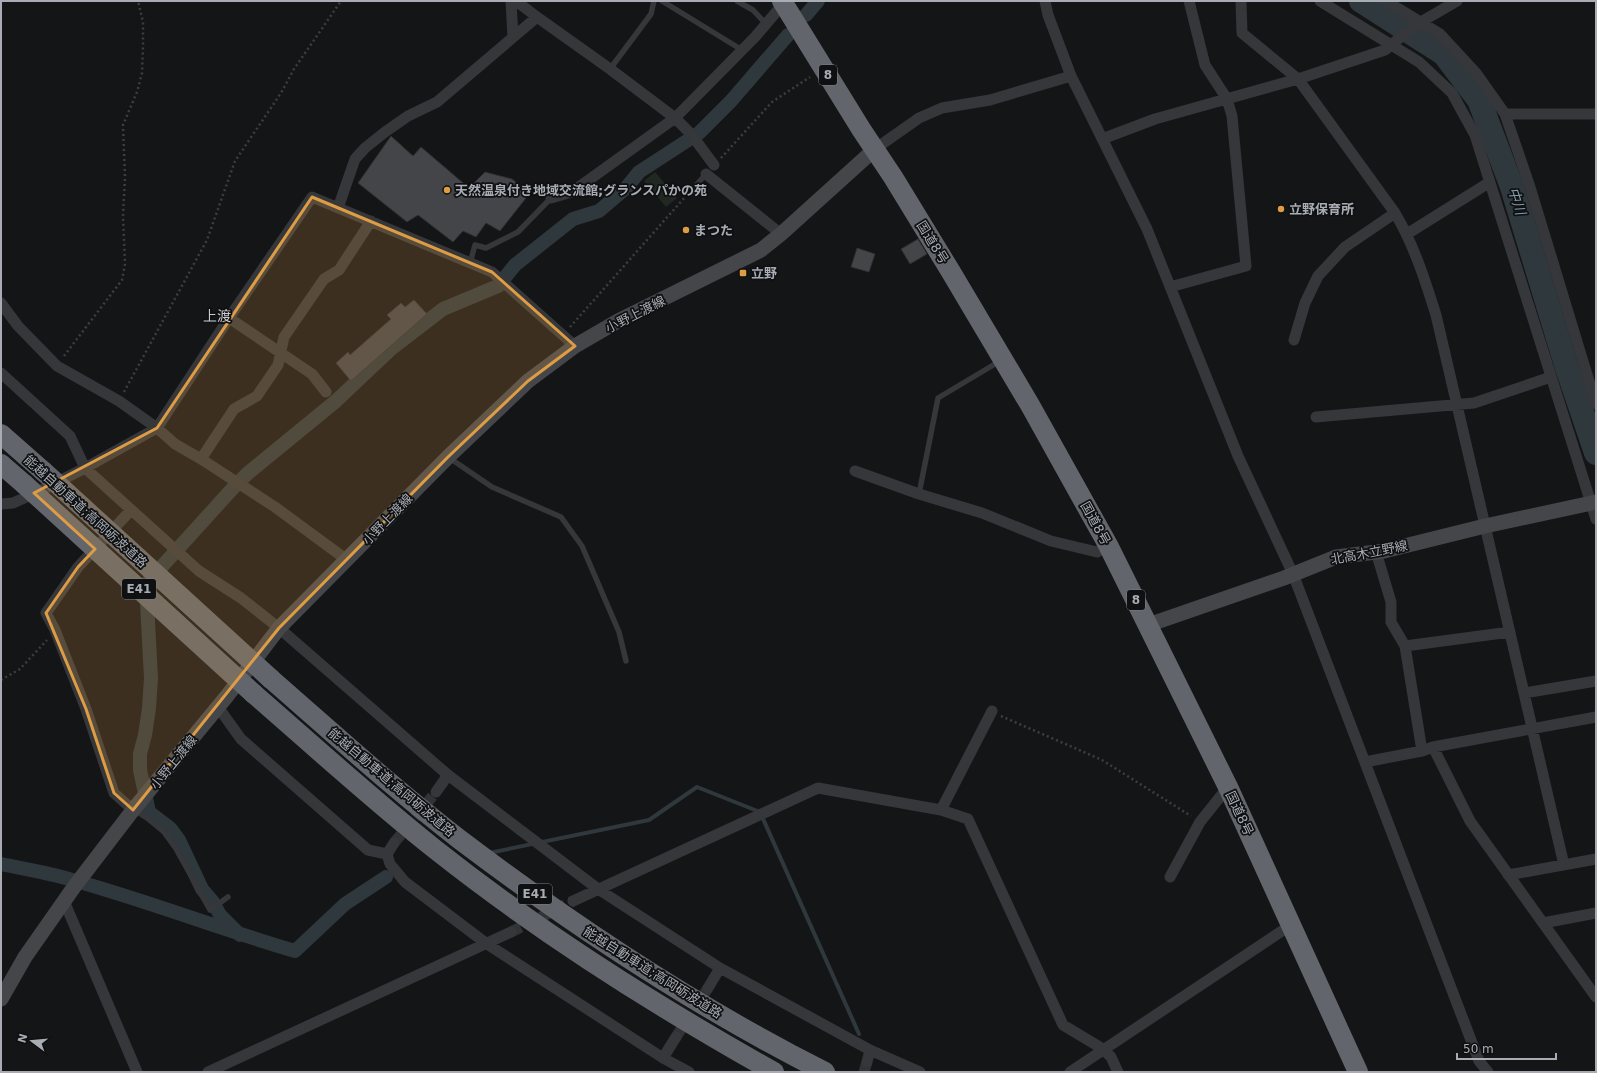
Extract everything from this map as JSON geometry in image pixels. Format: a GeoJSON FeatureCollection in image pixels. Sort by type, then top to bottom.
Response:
{"type":"FeatureCollection","features":[{"type":"Feature","properties":{"kind":"highway","name":"国道8号"},"geometry":{"type":"LineString","coordinates":[[783,2],[823,69],[947,265],[1003,359],[1108,545],[1228,787],[1358,1072]]}},
{"type":"Feature","properties":{"kind":"highway","name":"能越自動車道;高岡砺波道路"},"geometry":{"type":"LineString","coordinates":[[1,434],[271,680],[392,784],[459,838],[587,931],[664,981],[731,1021],[825,1072]]}},
{"type":"Feature","properties":{"kind":"highway","name":"能越自動車道;高岡砺波道路"},"geometry":{"type":"LineString","coordinates":[[1,464],[254,694],[425,841],[502,900],[579,954],[650,1000],[774,1072]]}},
{"type":"Feature","properties":{"kind":"main road","name":"小野上渡線"},"geometry":{"type":"LineString","coordinates":[[1,999],[25,957],[85,872],[133,810],[218,707],[279,628],[348,560],[448,457],[528,381],[575,346],[618,321],[761,250],[781,234],[875,149]]}},
{"type":"Feature","properties":{"kind":"main road","name":"北高木立野線"},"geometry":{"type":"LineString","coordinates":[[1148,625],[1336,557],[1376,552],[1594,502]]}},
{"type":"Feature","properties":{"kind":"street"},"geometry":{"type":"LineString","coordinates":[[510,1],[513,37]]}},
{"type":"Feature","properties":{"kind":"street"},"geometry":{"type":"LineString","coordinates":[[516,1],[610,68],[675,118],[693,136],[714,165]]}},
{"type":"Feature","properties":{"kind":"street"},"geometry":{"type":"LineString","coordinates":[[1045,1],[1048,15],[1072,76],[1147,229],[1238,456],[1292,574],[1479,1061],[1488,1072]]}},
{"type":"Feature","properties":{"kind":"street"},"geometry":{"type":"LineString","coordinates":[[1170,287],[1246,266],[1232,116],[1227,99],[1205,65],[1189,1]]}},
{"type":"Feature","properties":{"kind":"street"},"geometry":{"type":"LineString","coordinates":[[1240,1],[1242,33],[1298,79],[1395,214],[1407,234],[1426,282],[1436,315],[1564,865]]}},
{"type":"Feature","properties":{"kind":"street"},"geometry":{"type":"LineString","coordinates":[[1320,1],[1394,42],[1419,62],[1452,93],[1475,135],[1551,377],[1594,502],[1596,519]]}},
{"type":"Feature","properties":{"kind":"street"},"geometry":{"type":"LineString","coordinates":[[1386,1],[1404,7],[1418,24],[1440,34],[1476,73],[1505,114],[1530,187],[1595,399]]}},
{"type":"Feature","properties":{"kind":"street"},"geometry":{"type":"LineString","coordinates":[[1102,139],[1155,119],[1298,79],[1384,50],[1418,24],[1457,1]]}},
{"type":"Feature","properties":{"kind":"street"},"geometry":{"type":"LineString","coordinates":[[551,198],[572,192],[675,118],[742,50],[766,24],[783,2]]}},
{"type":"Feature","properties":{"kind":"street"},"geometry":{"type":"LineString","coordinates":[[338,208],[355,159],[365,148],[408,116],[437,102],[537,17]]}},
{"type":"Feature","properties":{"kind":"street"},"geometry":{"type":"LineString","coordinates":[[875,149],[919,118],[942,108],[990,100],[1072,76]]}},
{"type":"Feature","properties":{"kind":"street"},"geometry":{"type":"LineString","coordinates":[[1505,114],[1596,114]]}},
{"type":"Feature","properties":{"kind":"street"},"geometry":{"type":"LineString","coordinates":[[706,174],[781,234]]}},
{"type":"Feature","properties":{"kind":"street"},"geometry":{"type":"LineString","coordinates":[[1407,234],[1490,182]]}},
{"type":"Feature","properties":{"kind":"street"},"geometry":{"type":"LineString","coordinates":[[1,504],[13,503],[85,468],[157,428],[229,318],[312,196],[492,272],[575,346]]}},
{"type":"Feature","properties":{"kind":"street"},"geometry":{"type":"LineString","coordinates":[[1294,340],[1305,303],[1318,276],[1345,247],[1395,214]]}},
{"type":"Feature","properties":{"kind":"street"},"geometry":{"type":"LineString","coordinates":[[201,459],[234,410],[257,396],[278,365],[284,337],[324,279],[339,270],[370,221]]}},
{"type":"Feature","properties":{"kind":"street"},"geometry":{"type":"LineString","coordinates":[[1,303],[18,326],[57,366],[119,401],[157,428],[175,444],[275,507],[348,560]]}},
{"type":"Feature","properties":{"kind":"street"},"geometry":{"type":"LineString","coordinates":[[229,318],[312,374],[326,392]]}},
{"type":"Feature","properties":{"kind":"street"},"geometry":{"type":"LineString","coordinates":[[1,374],[70,436],[85,468],[199,571],[242,598],[279,628],[448,775],[598,890],[720,968],[870,1050],[920,1072]]}},
{"type":"Feature","properties":{"kind":"street"},"geometry":{"type":"LineString","coordinates":[[1316,417],[1474,403],[1551,377]]}},
{"type":"Feature","properties":{"kind":"street"},"geometry":{"type":"LineString","coordinates":[[855,471],[919,494],[982,513],[1051,541],[1097,552],[1108,545]]}},
{"type":"Feature","properties":{"kind":"street"},"geometry":{"type":"LineString","coordinates":[[131,510],[78,567],[46,613],[55,630],[86,709],[114,793],[133,810]]}},
{"type":"Feature","properties":{"kind":"street"},"geometry":{"type":"LineString","coordinates":[[1376,552],[1391,602],[1391,622],[1406,646],[1422,751]]}},
{"type":"Feature","properties":{"kind":"street"},"geometry":{"type":"LineString","coordinates":[[1406,646],[1510,632]]}},
{"type":"Feature","properties":{"kind":"street"},"geometry":{"type":"LineString","coordinates":[[1524,693],[1596,680]]}},
{"type":"Feature","properties":{"kind":"street"},"geometry":{"type":"LineString","coordinates":[[218,707],[241,739],[356,840],[368,850],[387,854]]}},
{"type":"Feature","properties":{"kind":"street"},"geometry":{"type":"LineString","coordinates":[[941,810],[992,711]]}},
{"type":"Feature","properties":{"kind":"street"},"geometry":{"type":"LineString","coordinates":[[1365,762],[1422,751],[1433,747],[1596,717]]}},
{"type":"Feature","properties":{"kind":"street"},"geometry":{"type":"LineString","coordinates":[[1433,747],[1470,821],[1596,997]]}},
{"type":"Feature","properties":{"kind":"street"},"geometry":{"type":"LineString","coordinates":[[436,792],[448,775]]}},
{"type":"Feature","properties":{"kind":"street"},"geometry":{"type":"LineString","coordinates":[[1170,877],[1200,822],[1228,787]]}},
{"type":"Feature","properties":{"kind":"street"},"geometry":{"type":"LineString","coordinates":[[573,901],[818,788],[941,810],[968,819],[1063,1025],[1103,1049],[1111,1057],[1118,1072]]}},
{"type":"Feature","properties":{"kind":"street"},"geometry":{"type":"LineString","coordinates":[[394,843],[387,854],[390,864],[405,882],[487,944],[663,1058],[689,1072]]}},
{"type":"Feature","properties":{"kind":"street"},"geometry":{"type":"LineString","coordinates":[[1508,875],[1596,859]]}},
{"type":"Feature","properties":{"kind":"street"},"geometry":{"type":"LineString","coordinates":[[64,901],[137,1072]]}},
{"type":"Feature","properties":{"kind":"street"},"geometry":{"type":"LineString","coordinates":[[1543,923],[1596,913]]}},
{"type":"Feature","properties":{"kind":"street"},"geometry":{"type":"LineString","coordinates":[[1070,1072],[1291,925]]}},
{"type":"Feature","properties":{"kind":"street"},"geometry":{"type":"LineString","coordinates":[[208,1072],[511,932]]}},
{"type":"Feature","properties":{"kind":"street"},"geometry":{"type":"LineString","coordinates":[[708,988],[720,968]]}},
{"type":"Feature","properties":{"kind":"street"},"geometry":{"type":"LineString","coordinates":[[663,1058],[676,1037]]}},
{"type":"Feature","properties":{"kind":"street"},"geometry":{"type":"LineString","coordinates":[[867,1062],[870,1050]]}},
{"type":"Feature","properties":{"kind":"lane"},"geometry":{"type":"LineString","coordinates":[[610,68],[651,14],[654,1]]}},
{"type":"Feature","properties":{"kind":"lane"},"geometry":{"type":"LineString","coordinates":[[662,1],[742,50]]}},
{"type":"Feature","properties":{"kind":"lane"},"geometry":{"type":"LineString","coordinates":[[737,1],[753,10],[766,24]]}},
{"type":"Feature","properties":{"kind":"lane"},"geometry":{"type":"LineString","coordinates":[[691,191],[706,174]]}},
{"type":"Feature","properties":{"kind":"lane"},"geometry":{"type":"LineString","coordinates":[[470,263],[475,245],[486,248],[518,232],[551,198]]}},
{"type":"Feature","properties":{"kind":"lane"},"geometry":{"type":"LineString","coordinates":[[919,494],[938,398],[1003,359]]}},
{"type":"Feature","properties":{"kind":"lane"},"geometry":{"type":"LineString","coordinates":[[448,457],[492,487],[560,516],[582,546],[619,632],[626,661]]}},
{"type":"Feature","properties":{"kind":"lane"},"geometry":{"type":"LineString","coordinates":[[133,810],[147,818],[164,832],[175,847],[210,910],[228,897]]}},
{"type":"Feature","properties":{"kind":"path"},"geometry":{"type":"LineString","coordinates":[[57,366],[122,280],[125,264],[123,216],[125,177],[123,125],[138,92],[142,73],[143,22],[138,1]]}},
{"type":"Feature","properties":{"kind":"path"},"geometry":{"type":"LineString","coordinates":[[119,401],[207,240],[235,161],[281,93],[294,69],[341,1]]}},
{"type":"Feature","properties":{"kind":"path"},"geometry":{"type":"LineString","coordinates":[[714,165],[772,102],[823,69]]}},
{"type":"Feature","properties":{"kind":"path"},"geometry":{"type":"LineString","coordinates":[[563,335],[691,191]]}},
{"type":"Feature","properties":{"kind":"path"},"geometry":{"type":"LineString","coordinates":[[1,680],[20,668],[55,630]]}},
{"type":"Feature","properties":{"kind":"path"},"geometry":{"type":"LineString","coordinates":[[992,711],[1102,760],[1200,822]]}},
{"type":"Feature","properties":{"kind":"highlighted area"},"geometry":{"type":"Polygon","coordinates":[[[312,197],[492,272],[575,346],[528,381],[448,457],[279,628],[133,810],[114,793],[86,709],[46,613],[78,567],[95,549],[34,493],[157,428],[312,197]]]}},
{"type":"Feature","properties":{"kind":"shaded area"},"geometry":{"type":"Polygon","coordinates":[[[655,172],[677,198],[666,207],[644,181],[655,172]]]}},
{"type":"Feature","properties":{"kind":"building","name":"天然温泉付き地域交流館;グランスパかの苑"},"geometry":{"type":"Polygon","coordinates":[[[391,136],[413,156],[421,147],[469,188],[485,172],[512,179],[530,193],[500,231],[486,223],[476,237],[463,231],[453,242],[418,215],[407,222],[358,183],[391,136]]]}},
{"type":"Feature","properties":{"kind":"building"},"geometry":{"type":"Polygon","coordinates":[[[918,239],[927,254],[910,264],[901,249],[918,239]]]}},
{"type":"Feature","properties":{"kind":"building"},"geometry":{"type":"Polygon","coordinates":[[[857,248],[875,254],[869,272],[851,267],[857,248]]]}},
{"type":"Feature","properties":{"kind":"building"},"geometry":{"type":"Polygon","coordinates":[[[414,300],[427,314],[351,381],[336,363],[348,352],[350,355],[391,319],[387,315],[401,303],[405,307],[414,300]]]}},
{"type":"Feature","properties":{"kind":"waterway"},"geometry":{"type":"LineString","coordinates":[[806,15],[818,1]]}},
{"type":"Feature","properties":{"kind":"waterway","name":"中川"},"geometry":{"type":"LineString","coordinates":[[1361,1],[1444,54],[1479,100],[1512,187],[1567,368],[1596,453]]}},
{"type":"Feature","properties":{"kind":"waterway"},"geometry":{"type":"LineString","coordinates":[[240,935],[220,915],[213,902],[202,889],[179,840],[170,828],[149,812],[140,770],[140,754],[145,735],[149,708],[151,678],[146,584],[248,473],[336,401],[391,349],[443,309],[498,286],[515,265],[573,219],[599,211],[626,188],[639,172],[699,133],[731,101],[788,35]]}},
{"type":"Feature","properties":{"kind":"waterway"},"geometry":{"type":"LineString","coordinates":[[489,853],[649,820],[697,787],[760,812],[859,1034]]}},
{"type":"Feature","properties":{"kind":"waterway"},"geometry":{"type":"LineString","coordinates":[[1,864],[51,874],[88,884],[295,951],[345,904],[386,877]]}},
{"type":"Feature","properties":{"kind":"tunnel"},"geometry":{"type":"LineString","coordinates":[[394,843],[436,792]]}},
{"type":"Feature","properties":{"kind":"tunnel"},"geometry":{"type":"LineString","coordinates":[[511,932],[573,901]]}},
{"type":"Feature","properties":{"kind":"tunnel"},"geometry":{"type":"LineString","coordinates":[[676,1037],[708,988]]}},
{"type":"Feature","properties":{"kind":"tunnel"},"geometry":{"type":"LineString","coordinates":[[864,1072],[867,1062]]}},
{"type":"Feature","properties":{"kind":"place","name":"天然温泉付き地域交流館;グランスパかの苑"},"geometry":{"type":"Point","coordinates":[447,190]}},
{"type":"Feature","properties":{"kind":"place","name":"立野保育所"},"geometry":{"type":"Point","coordinates":[1281,209]}},
{"type":"Feature","properties":{"kind":"place","name":"まつた"},"geometry":{"type":"Point","coordinates":[686,230]}},
{"type":"Feature","properties":{"kind":"place","name":"立野"},"geometry":{"type":"Point","coordinates":[743,273]}},
{"type":"Feature","properties":{"kind":"district","name":"上渡"},"geometry":{"type":"Point","coordinates":[217,316]}}]}
